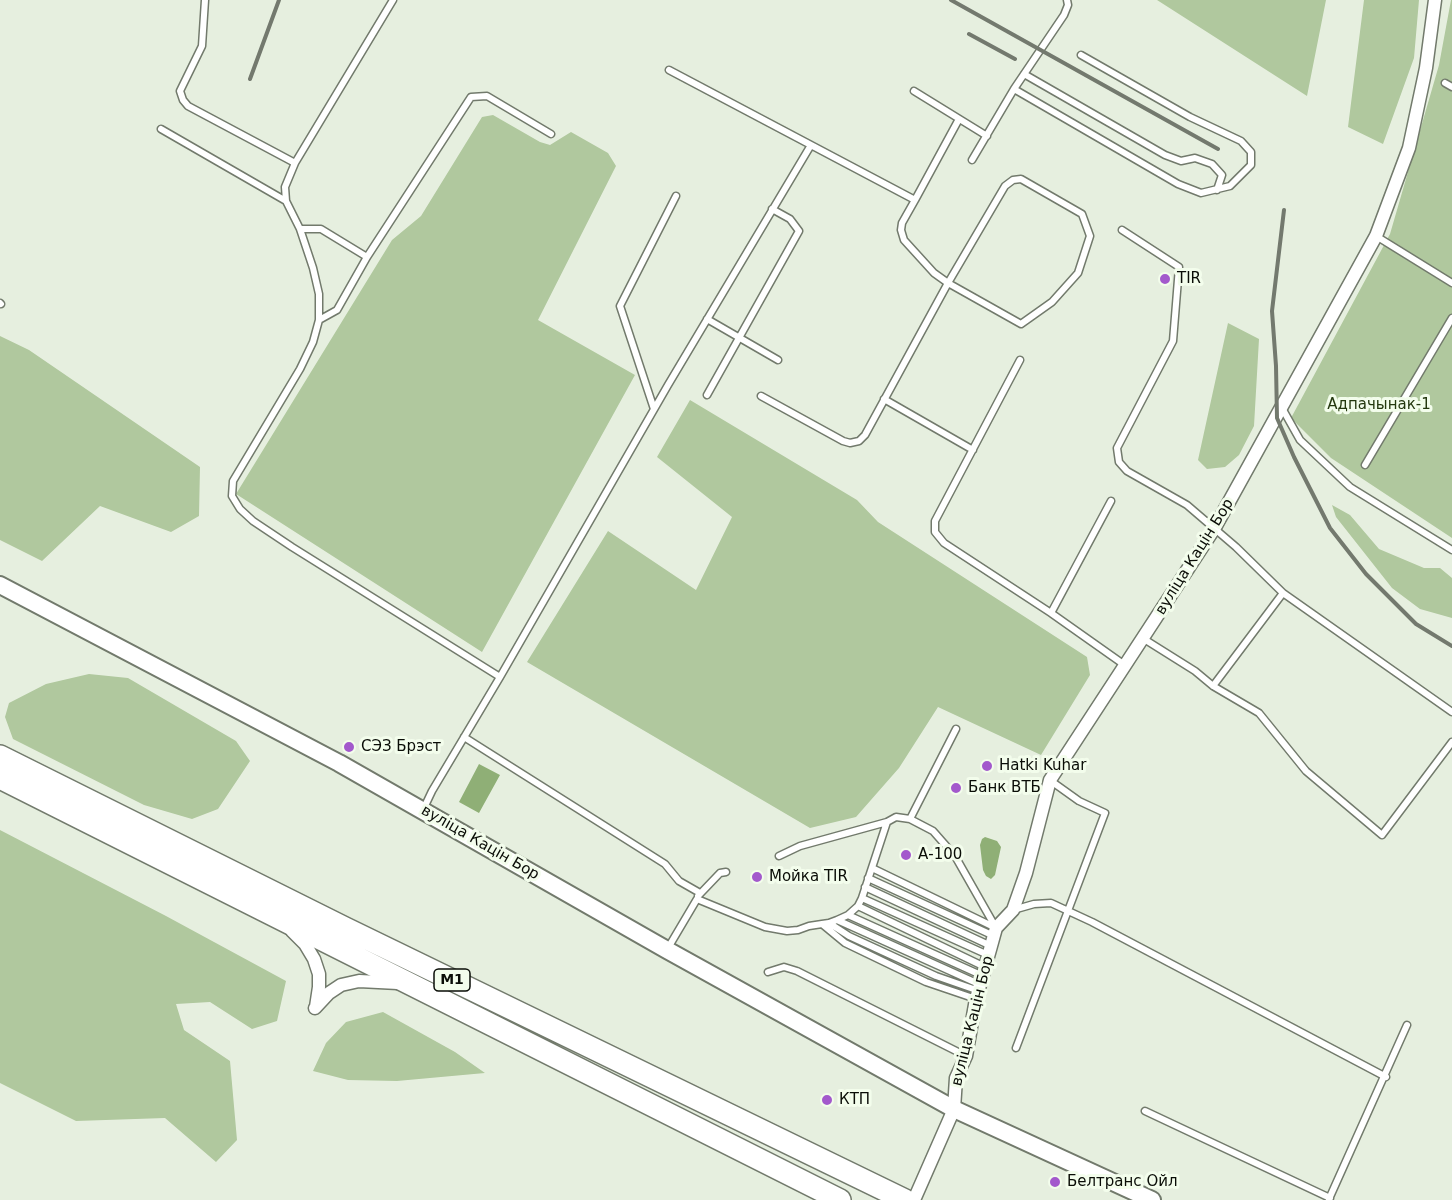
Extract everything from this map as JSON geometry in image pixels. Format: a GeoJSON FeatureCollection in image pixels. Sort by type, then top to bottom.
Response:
{"type":"FeatureCollection","features":[{"type":"Feature","properties":{"kind":"highway","name":"М1"},"geometry":{"type":"LineString","coordinates":[[0,756],[335,923],[905,1200]]}},
{"type":"Feature","properties":{"kind":"highway","name":"М1"},"geometry":{"type":"LineString","coordinates":[[0,778],[840,1200]]}},
{"type":"Feature","properties":{"kind":"main road","name":"вуліца Кацін Бор"},"geometry":{"type":"LineString","coordinates":[[0,585],[339,763],[954,1110],[1152,1200]]}},
{"type":"Feature","properties":{"kind":"street","name":"вуліца Кацін Бор"},"geometry":{"type":"LineString","coordinates":[[914,1200],[954,1110],[956,1078],[966,1056],[986,965],[1013,910],[1026,873],[1050,780],[1214,529],[1376,236],[1409,148],[1426,68],[1435,0]]}},
{"type":"Feature","properties":{"kind":"street"},"geometry":{"type":"LineString","coordinates":[[281,919],[305,944],[314,959],[319,974],[315,1008],[329,993],[341,985],[359,981],[412,984]]}},
{"type":"Feature","properties":{"kind":"lane"},"geometry":{"type":"LineString","coordinates":[[205,0],[202,46],[180,91],[183,100],[188,106],[295,163]]}},
{"type":"Feature","properties":{"kind":"lane"},"geometry":{"type":"LineString","coordinates":[[393,0],[295,163],[285,187],[285,201],[300,229],[319,294],[319,320],[313,342],[300,369],[233,481],[232,496],[240,509],[253,521],[501,677]]}},
{"type":"Feature","properties":{"kind":"lane"},"geometry":{"type":"LineString","coordinates":[[972,160],[1014,89],[1064,15],[1068,5],[1067,0]]}},
{"type":"Feature","properties":{"kind":"lane"},"geometry":{"type":"LineString","coordinates":[[1014,89],[1178,184],[1201,193],[1230,186],[1251,165],[1251,152],[1241,141],[1190,117],[1081,55]]}},
{"type":"Feature","properties":{"kind":"lane"},"geometry":{"type":"LineString","coordinates":[[669,70],[915,200]]}},
{"type":"Feature","properties":{"kind":"lane"},"geometry":{"type":"LineString","coordinates":[[1024,74],[1165,155],[1181,161],[1195,158],[1212,164],[1222,175],[1217,190]]}},
{"type":"Feature","properties":{"kind":"lane"},"geometry":{"type":"LineString","coordinates":[[1445,82],[1452,87]]}},
{"type":"Feature","properties":{"kind":"lane"},"geometry":{"type":"LineString","coordinates":[[914,91],[987,136]]}},
{"type":"Feature","properties":{"kind":"lane"},"geometry":{"type":"LineString","coordinates":[[319,320],[337,310],[367,257],[471,97],[487,96],[551,134]]}},
{"type":"Feature","properties":{"kind":"lane"},"geometry":{"type":"LineString","coordinates":[[761,396],[850,443],[859,441],[865,435],[948,283],[1005,186],[1013,180],[1021,179],[1082,214],[1090,236],[1078,273],[1052,302],[1020,324],[948,283],[934,273],[904,240],[901,230],[902,223],[959,119]]}},
{"type":"Feature","properties":{"kind":"lane"},"geometry":{"type":"LineString","coordinates":[[161,129],[285,201]]}},
{"type":"Feature","properties":{"kind":"lane"},"geometry":{"type":"LineString","coordinates":[[423,810],[654,409],[811,145]]}},
{"type":"Feature","properties":{"kind":"lane"},"geometry":{"type":"LineString","coordinates":[[654,409],[620,306],[676,196]]}},
{"type":"Feature","properties":{"kind":"lane"},"geometry":{"type":"LineString","coordinates":[[707,395],[799,231],[790,219],[772,209]]}},
{"type":"Feature","properties":{"kind":"lane"},"geometry":{"type":"LineString","coordinates":[[300,229],[321,229],[367,257]]}},
{"type":"Feature","properties":{"kind":"lane"},"geometry":{"type":"LineString","coordinates":[[1122,230],[1179,267],[1173,341],[1117,448],[1119,462],[1127,471],[1187,505],[1236,547],[1283,593],[1452,712]]}},
{"type":"Feature","properties":{"kind":"lane"},"geometry":{"type":"LineString","coordinates":[[1376,236],[1451,281]]}},
{"type":"Feature","properties":{"kind":"lane"},"geometry":{"type":"LineString","coordinates":[[1365,465],[1452,318]]}},
{"type":"Feature","properties":{"kind":"lane"},"geometry":{"type":"LineString","coordinates":[[707,319],[778,360]]}},
{"type":"Feature","properties":{"kind":"lane"},"geometry":{"type":"LineString","coordinates":[[1020,360],[935,521],[935,532],[944,543],[1051,613],[1126,666]]}},
{"type":"Feature","properties":{"kind":"lane"},"geometry":{"type":"LineString","coordinates":[[884,399],[973,450]]}},
{"type":"Feature","properties":{"kind":"lane"},"geometry":{"type":"LineString","coordinates":[[1282,408],[1300,440],[1350,487],[1452,550]]}},
{"type":"Feature","properties":{"kind":"lane"},"geometry":{"type":"LineString","coordinates":[[1051,613],[1111,501]]}},
{"type":"Feature","properties":{"kind":"lane"},"geometry":{"type":"LineString","coordinates":[[1213,686],[1283,593]]}},
{"type":"Feature","properties":{"kind":"lane"},"geometry":{"type":"LineString","coordinates":[[1144,639],[1213,686],[1259,713],[1306,771],[1383,835],[1452,742]]}},
{"type":"Feature","properties":{"kind":"lane"},"geometry":{"type":"LineString","coordinates":[[910,819],[956,729]]}},
{"type":"Feature","properties":{"kind":"lane"},"geometry":{"type":"LineString","coordinates":[[464,737],[666,864],[679,881],[699,896],[765,927],[786,931],[798,930],[848,915],[858,906],[862,898],[887,822]]}},
{"type":"Feature","properties":{"kind":"lane"},"geometry":{"type":"LineString","coordinates":[[1016,1048],[1105,813],[1079,801],[1050,780]]}},
{"type":"Feature","properties":{"kind":"lane"},"geometry":{"type":"LineString","coordinates":[[779,856],[800,846],[887,822],[896,817],[910,819],[933,831],[955,856],[986,965]]}},
{"type":"Feature","properties":{"kind":"lane"},"geometry":{"type":"LineString","coordinates":[[872,868],[986,965]]}},
{"type":"Feature","properties":{"kind":"lane"},"geometry":{"type":"LineString","coordinates":[[667,950],[699,896],[720,873],[726,872]]}},
{"type":"Feature","properties":{"kind":"lane"},"geometry":{"type":"LineString","coordinates":[[868,878],[986,965]]}},
{"type":"Feature","properties":{"kind":"lane"},"geometry":{"type":"LineString","coordinates":[[865,887],[986,965]]}},
{"type":"Feature","properties":{"kind":"lane"},"geometry":{"type":"LineString","coordinates":[[862,898],[986,965]]}},
{"type":"Feature","properties":{"kind":"lane"},"geometry":{"type":"LineString","coordinates":[[1013,910],[1034,903],[1051,903],[1386,1077]]}},
{"type":"Feature","properties":{"kind":"lane"},"geometry":{"type":"LineString","coordinates":[[858,906],[986,965]]}},
{"type":"Feature","properties":{"kind":"lane"},"geometry":{"type":"LineString","coordinates":[[848,915],[986,965]]}},
{"type":"Feature","properties":{"kind":"lane"},"geometry":{"type":"LineString","coordinates":[[837,920],[986,965]]}},
{"type":"Feature","properties":{"kind":"lane"},"geometry":{"type":"LineString","coordinates":[[826,923],[845,943],[926,982],[986,965]]}},
{"type":"Feature","properties":{"kind":"lane"},"geometry":{"type":"LineString","coordinates":[[768,972],[784,967],[797,971],[966,1056]]}},
{"type":"Feature","properties":{"kind":"lane"},"geometry":{"type":"LineString","coordinates":[[1145,1111],[1330,1199],[1386,1077],[1407,1025]]}},
{"type":"Feature","properties":{"kind":"green space"},"geometry":{"type":"Polygon","coordinates":[[[1157,0],[1326,0],[1307,96],[1157,0]]]}},
{"type":"Feature","properties":{"kind":"green space"},"geometry":{"type":"Polygon","coordinates":[[[1364,0],[1419,0],[1414,58],[1383,144],[1348,127],[1364,0]]]}},
{"type":"Feature","properties":{"kind":"green space","name":"Адпачынак-1"},"geometry":{"type":"Polygon","coordinates":[[[1451,0],[1452,538],[1331,458],[1291,418],[1390,234],[1439,65],[1451,0]]]}},
{"type":"Feature","properties":{"kind":"green space"},"geometry":{"type":"Polygon","coordinates":[[[493,115],[540,142],[550,145],[571,132],[608,153],[616,166],[538,320],[635,375],[482,652],[236,494],[392,240],[421,216],[482,117],[493,115]]]}},
{"type":"Feature","properties":{"kind":"green space"},"geometry":{"type":"Polygon","coordinates":[[[1228,323],[1259,339],[1254,426],[1239,455],[1225,467],[1207,469],[1198,460],[1228,323]]]}},
{"type":"Feature","properties":{"kind":"green space"},"geometry":{"type":"Polygon","coordinates":[[[0,336],[29,350],[200,467],[199,516],[171,532],[100,506],[42,561],[0,540],[0,336]]]}},
{"type":"Feature","properties":{"kind":"green space"},"geometry":{"type":"Polygon","coordinates":[[[690,400],[857,500],[878,522],[1087,657],[1090,675],[1041,755],[938,707],[899,768],[856,817],[810,828],[527,662],[608,531],[696,590],[732,517],[657,457],[690,400]]]}},
{"type":"Feature","properties":{"kind":"green space"},"geometry":{"type":"Polygon","coordinates":[[[1332,505],[1350,515],[1379,549],[1424,568],[1440,568],[1452,578],[1452,618],[1420,609],[1392,588],[1336,517],[1332,505]]]}},
{"type":"Feature","properties":{"kind":"green space"},"geometry":{"type":"Polygon","coordinates":[[[89,674],[128,678],[236,741],[250,761],[218,809],[192,819],[144,805],[13,739],[5,717],[9,703],[46,684],[89,674]]]}},
{"type":"Feature","properties":{"kind":"green space"},"geometry":{"type":"Polygon","coordinates":[[[0,830],[286,981],[277,1021],[252,1029],[210,1002],[176,1004],[184,1030],[230,1061],[237,1140],[216,1162],[165,1118],[76,1121],[0,1083],[0,830]]]}},
{"type":"Feature","properties":{"kind":"green space"},"geometry":{"type":"Polygon","coordinates":[[[383,1012],[455,1052],[485,1073],[397,1081],[348,1080],[313,1071],[326,1043],[346,1022],[383,1012]]]}},
{"type":"Feature","properties":{"kind":"shaded area"},"geometry":{"type":"Polygon","coordinates":[[[479,764],[500,775],[479,813],[459,802],[479,764]]]}},
{"type":"Feature","properties":{"kind":"shaded area"},"geometry":{"type":"Polygon","coordinates":[[[985,837],[997,841],[1001,847],[995,875],[991,879],[983,870],[980,845],[985,837]]]}},
{"type":"Feature","properties":{"kind":"railway"},"geometry":{"type":"LineString","coordinates":[[250,79],[279,0]]}},
{"type":"Feature","properties":{"kind":"railway"},"geometry":{"type":"LineString","coordinates":[[951,0],[1218,149]]}},
{"type":"Feature","properties":{"kind":"railway"},"geometry":{"type":"LineString","coordinates":[[969,34],[1015,59]]}},
{"type":"Feature","properties":{"kind":"railway"},"geometry":{"type":"LineString","coordinates":[[1284,210],[1272,311],[1277,418],[1330,528],[1366,574],[1416,624],[1452,646]]}},
{"type":"Feature","properties":{"kind":"place","name":"TIR"},"geometry":{"type":"Point","coordinates":[1165,279]}},
{"type":"Feature","properties":{"kind":"place","name":"СЭЗ Брэст"},"geometry":{"type":"Point","coordinates":[349,747]}},
{"type":"Feature","properties":{"kind":"place","name":"Hatki Kuhar"},"geometry":{"type":"Point","coordinates":[987,766]}},
{"type":"Feature","properties":{"kind":"place","name":"Банк ВТБ"},"geometry":{"type":"Point","coordinates":[956,788]}},
{"type":"Feature","properties":{"kind":"place","name":"А-100"},"geometry":{"type":"Point","coordinates":[906,855]}},
{"type":"Feature","properties":{"kind":"place","name":"Мойка TIR"},"geometry":{"type":"Point","coordinates":[757,877]}},
{"type":"Feature","properties":{"kind":"place","name":"КТП"},"geometry":{"type":"Point","coordinates":[827,1100]}},
{"type":"Feature","properties":{"kind":"place","name":"Белтранс Ойл"},"geometry":{"type":"Point","coordinates":[1055,1182]}}]}
